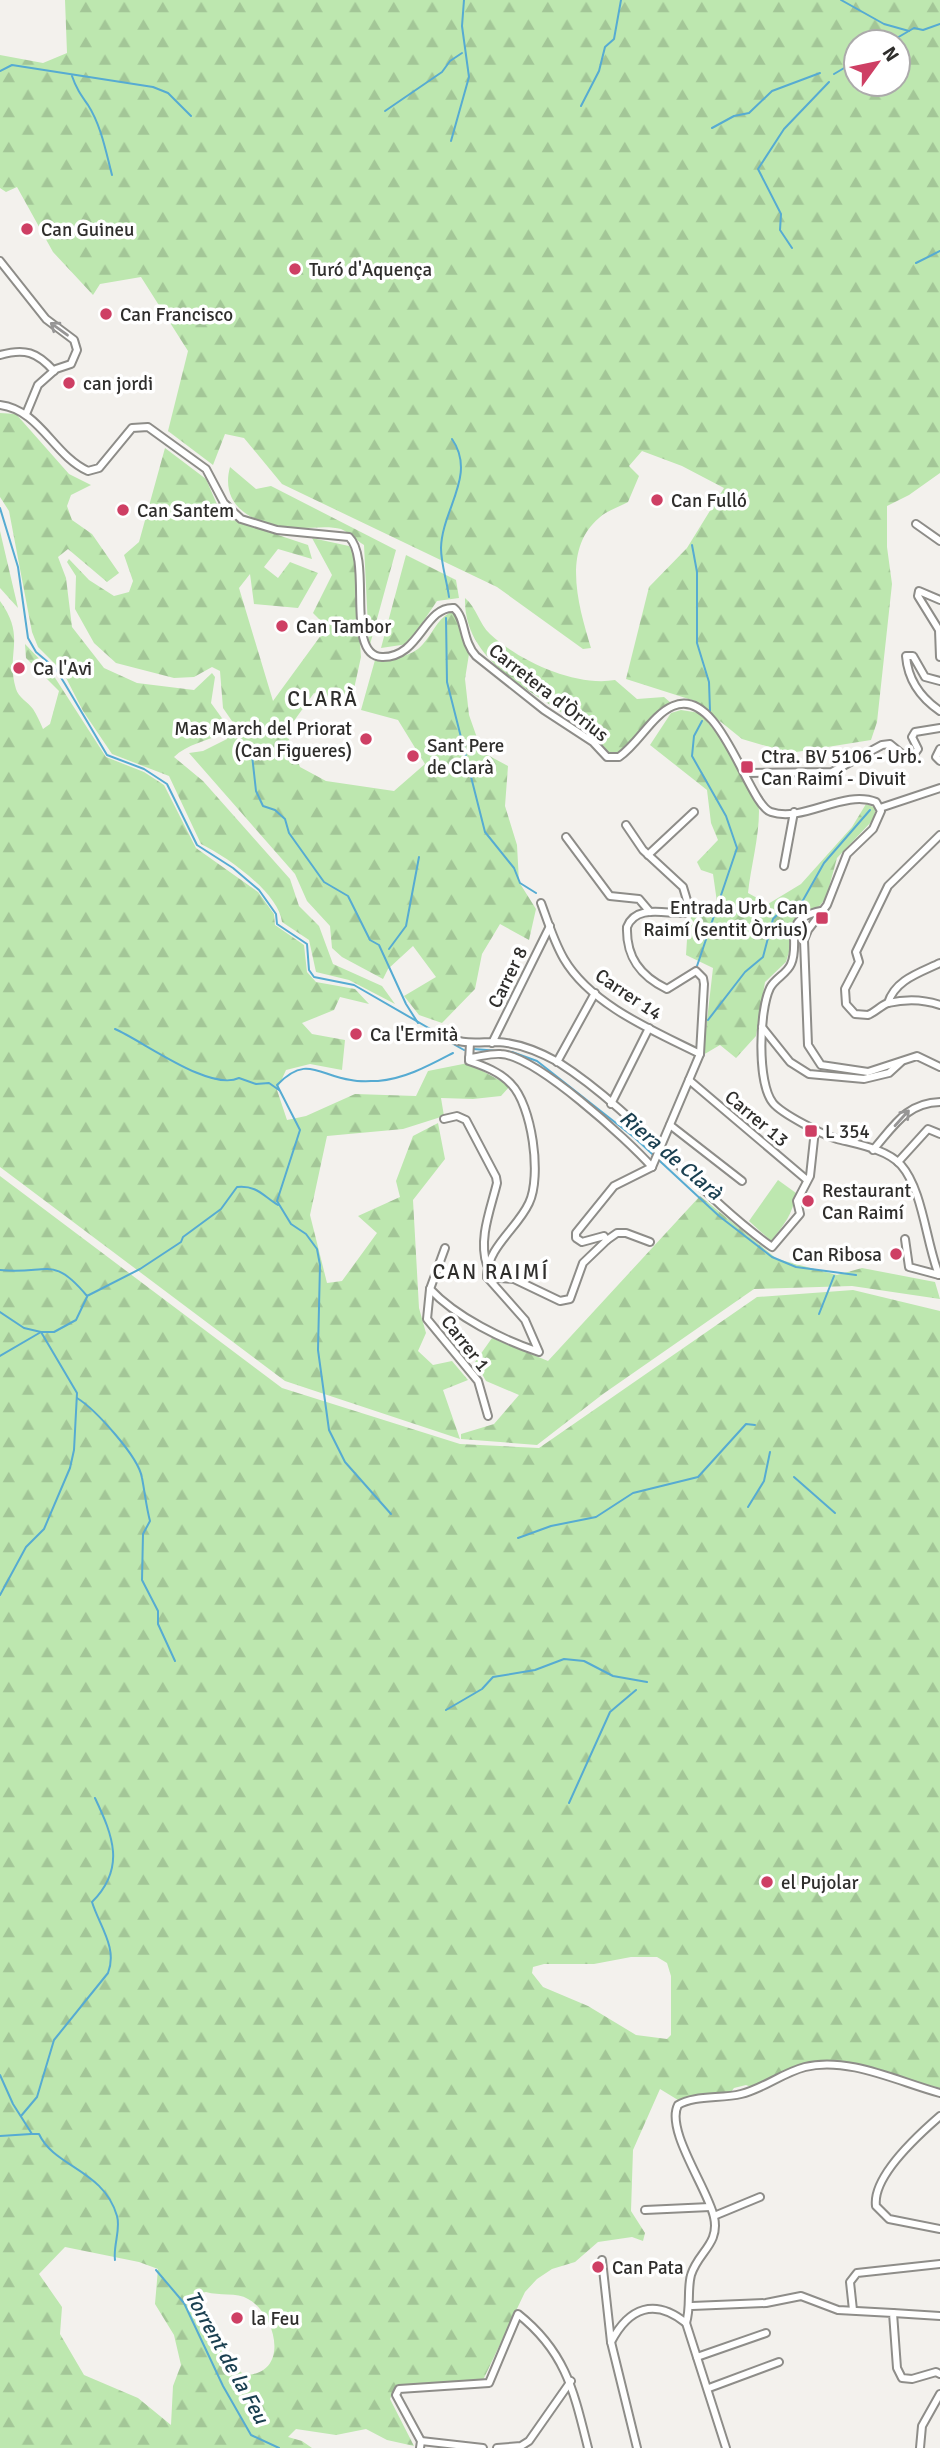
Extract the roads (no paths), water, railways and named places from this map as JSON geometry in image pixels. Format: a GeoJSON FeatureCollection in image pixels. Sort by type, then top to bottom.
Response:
{"type":"FeatureCollection","features":[{"type":"Feature","properties":{"kind":"street"},"geometry":{"type":"LineString","coordinates":[[0,261],[46,319],[74,340],[76,358],[54,371],[38,386],[26,414],[0,405]]}},
{"type":"Feature","properties":{"kind":"street"},"geometry":{"type":"LineString","coordinates":[[0,355],[20,350],[32,352],[54,371]]}},
{"type":"Feature","properties":{"kind":"street","name":"Carretera d'Òrrius"},"geometry":{"type":"LineString","coordinates":[[26,414],[64,454],[88,471],[104,463],[132,428],[149,427],[206,470],[224,503],[241,519],[277,530],[349,537],[359,552],[363,638],[368,652],[374,656],[390,656],[404,651],[435,614],[454,608],[460,615],[467,645],[476,656],[544,710],[593,742],[607,757],[620,757],[666,710],[686,704],[709,717],[746,773],[764,809],[778,814],[860,800],[872,801],[880,808]]}},
{"type":"Feature","properties":{"kind":"street"},"geometry":{"type":"LineString","coordinates":[[916,524],[940,541]]}},
{"type":"Feature","properties":{"kind":"street"},"geometry":{"type":"LineString","coordinates":[[940,600],[919,591],[918,596],[939,630],[940,657]]}},
{"type":"Feature","properties":{"kind":"street"},"geometry":{"type":"LineString","coordinates":[[940,681],[925,677],[913,656],[906,656],[922,699],[940,712]]}},
{"type":"Feature","properties":{"kind":"street"},"geometry":{"type":"LineString","coordinates":[[746,773],[832,772],[882,745],[890,744],[907,758],[912,757],[918,749],[912,737],[915,732],[940,727]]}},
{"type":"Feature","properties":{"kind":"street"},"geometry":{"type":"LineString","coordinates":[[940,749],[936,757],[940,761]]}},
{"type":"Feature","properties":{"kind":"street"},"geometry":{"type":"LineString","coordinates":[[940,788],[880,808],[876,826],[847,854],[823,910],[808,930],[804,946],[810,1051],[825,1067],[859,1072],[876,1071],[905,1058],[922,1057],[940,1067]]}},
{"type":"Feature","properties":{"kind":"street"},"geometry":{"type":"LineString","coordinates":[[649,855],[694,812]]}},
{"type":"Feature","properties":{"kind":"street"},"geometry":{"type":"LineString","coordinates":[[785,866],[794,812]]}},
{"type":"Feature","properties":{"kind":"street"},"geometry":{"type":"LineString","coordinates":[[607,1240],[604,1236],[582,1242],[576,1238],[576,1233],[614,1186],[652,1167],[700,1054],[704,1002],[701,974],[691,972],[667,989],[652,980],[632,961],[627,927],[635,915],[650,912],[684,913],[689,907],[683,887],[649,855],[625,825]]}},
{"type":"Feature","properties":{"kind":"street"},"geometry":{"type":"LineString","coordinates":[[940,835],[888,886],[856,951],[859,962],[845,989],[846,1004],[855,1014],[868,1016],[888,1003],[926,1000],[940,1005]]}},
{"type":"Feature","properties":{"kind":"street"},"geometry":{"type":"LineString","coordinates":[[566,837],[610,896],[639,899],[650,912]]}},
{"type":"Feature","properties":{"kind":"street","name":"Carrer 14"},"geometry":{"type":"LineString","coordinates":[[541,903],[564,959],[595,993],[649,1028],[700,1054]]}},
{"type":"Feature","properties":{"kind":"street"},"geometry":{"type":"LineString","coordinates":[[823,910],[801,921],[794,929],[792,964],[770,988],[760,1045],[772,1102],[824,1135],[873,1150],[898,1162],[909,1180],[939,1275],[909,1267],[905,1239]]}},
{"type":"Feature","properties":{"kind":"street","name":"Carrer 8"},"geometry":{"type":"LineString","coordinates":[[492,1043],[550,926]]}},
{"type":"Feature","properties":{"kind":"street"},"geometry":{"type":"LineString","coordinates":[[888,1003],[891,992],[901,982],[940,963]]}},
{"type":"Feature","properties":{"kind":"street"},"geometry":{"type":"LineString","coordinates":[[557,1062],[595,993]]}},
{"type":"Feature","properties":{"kind":"street"},"geometry":{"type":"LineString","coordinates":[[762,1027],[790,1062],[809,1074],[864,1079],[889,1073],[905,1058]]}},
{"type":"Feature","properties":{"kind":"street"},"geometry":{"type":"LineString","coordinates":[[611,1104],[649,1028]]}},
{"type":"Feature","properties":{"kind":"street"},"geometry":{"type":"LineString","coordinates":[[442,1033],[458,1044],[492,1043],[525,1047],[557,1062],[611,1104],[744,1227],[772,1247],[800,1214],[797,1201],[812,1166],[815,1130]]}},
{"type":"Feature","properties":{"kind":"street"},"geometry":{"type":"LineString","coordinates":[[469,1058],[470,1043]]}},
{"type":"Feature","properties":{"kind":"street"},"geometry":{"type":"LineString","coordinates":[[469,1058],[502,1054],[526,1061],[633,1146],[652,1167]]}},
{"type":"Feature","properties":{"kind":"street"},"geometry":{"type":"LineString","coordinates":[[469,1058],[512,1084],[522,1102],[535,1159],[535,1184],[529,1203],[487,1265]]}},
{"type":"Feature","properties":{"kind":"street","name":"Carrer 13"},"geometry":{"type":"LineString","coordinates":[[689,1080],[807,1180]]}},
{"type":"Feature","properties":{"kind":"street"},"geometry":{"type":"LineString","coordinates":[[873,1150],[907,1111],[918,1104],[940,1102]]}},
{"type":"Feature","properties":{"kind":"street"},"geometry":{"type":"LineString","coordinates":[[443,1119],[457,1116],[466,1120],[496,1177],[497,1183],[486,1224],[484,1257],[487,1277],[514,1279],[553,1300],[570,1299],[583,1263],[607,1240],[617,1233],[626,1233],[650,1242]]}},
{"type":"Feature","properties":{"kind":"street"},"geometry":{"type":"LineString","coordinates":[[670,1125],[742,1181]]}},
{"type":"Feature","properties":{"kind":"street"},"geometry":{"type":"LineString","coordinates":[[898,1162],[928,1129],[940,1134]]}},
{"type":"Feature","properties":{"kind":"street","name":"Carrer 1"},"geometry":{"type":"LineString","coordinates":[[445,1248],[430,1289],[427,1319],[478,1381],[488,1416]]}},
{"type":"Feature","properties":{"kind":"street","name":"Carrer 1"},"geometry":{"type":"LineString","coordinates":[[430,1289],[448,1307],[518,1345],[539,1352],[525,1320],[487,1277]]}},
{"type":"Feature","properties":{"kind":"street"},"geometry":{"type":"LineString","coordinates":[[726,2448],[687,2323],[692,2306],[691,2275],[714,2240],[714,2216],[676,2125],[675,2114],[680,2103],[744,2094],[798,2069],[817,2065],[841,2065],[940,2093]]}},
{"type":"Feature","properties":{"kind":"street"},"geometry":{"type":"LineString","coordinates":[[940,2116],[879,2180],[875,2196],[876,2206],[889,2219],[940,2229]]}},
{"type":"Feature","properties":{"kind":"street"},"geometry":{"type":"LineString","coordinates":[[714,2216],[760,2197]]}},
{"type":"Feature","properties":{"kind":"street"},"geometry":{"type":"LineString","coordinates":[[646,2210],[710,2207]]}},
{"type":"Feature","properties":{"kind":"street"},"geometry":{"type":"LineString","coordinates":[[602,2260],[611,2342],[637,2448]]}},
{"type":"Feature","properties":{"kind":"street"},"geometry":{"type":"LineString","coordinates":[[853,2309],[850,2282],[857,2273],[940,2264]]}},
{"type":"Feature","properties":{"kind":"street"},"geometry":{"type":"LineString","coordinates":[[692,2306],[766,2304],[801,2296],[823,2306],[940,2316]]}},
{"type":"Feature","properties":{"kind":"street"},"geometry":{"type":"LineString","coordinates":[[611,2342],[627,2318],[637,2311],[653,2308],[672,2312],[687,2323]]}},
{"type":"Feature","properties":{"kind":"street"},"geometry":{"type":"LineString","coordinates":[[893,2313],[897,2368],[902,2378],[912,2379],[940,2368]]}},
{"type":"Feature","properties":{"kind":"street"},"geometry":{"type":"LineString","coordinates":[[483,2448],[420,2444],[396,2395],[399,2389],[489,2383],[518,2314],[539,2331],[572,2381],[588,2448]]}},
{"type":"Feature","properties":{"kind":"street"},"geometry":{"type":"LineString","coordinates":[[697,2357],[766,2333]]}},
{"type":"Feature","properties":{"kind":"street"},"geometry":{"type":"LineString","coordinates":[[709,2388],[779,2362]]}},
{"type":"Feature","properties":{"kind":"street"},"geometry":{"type":"LineString","coordinates":[[928,2374],[940,2374]]}},
{"type":"Feature","properties":{"kind":"street"},"geometry":{"type":"LineString","coordinates":[[497,2448],[522,2446],[529,2441],[572,2381]]}},
{"type":"Feature","properties":{"kind":"street"},"geometry":{"type":"LineString","coordinates":[[920,2448],[922,2426],[939,2397]]}},
{"type":"Feature","properties":{"kind":"waterway"},"geometry":{"type":"LineString","coordinates":[[451,141],[469,77],[462,26],[464,0]]}},
{"type":"Feature","properties":{"kind":"waterway"},"geometry":{"type":"LineString","coordinates":[[581,106],[599,71],[605,47],[614,39],[621,0]]}},
{"type":"Feature","properties":{"kind":"waterway"},"geometry":{"type":"LineString","coordinates":[[841,0],[884,24],[898,28]]}},
{"type":"Feature","properties":{"kind":"waterway"},"geometry":{"type":"LineString","coordinates":[[912,29],[923,30],[940,24]]}},
{"type":"Feature","properties":{"kind":"waterway"},"geometry":{"type":"LineString","coordinates":[[385,111],[442,72],[450,61],[462,53]]}},
{"type":"Feature","properties":{"kind":"waterway"},"geometry":{"type":"LineString","coordinates":[[0,71],[12,65],[153,87],[168,93],[191,116]]}},
{"type":"Feature","properties":{"kind":"waterway"},"geometry":{"type":"LineString","coordinates":[[834,74],[842,69]]}},
{"type":"Feature","properties":{"kind":"waterway"},"geometry":{"type":"LineString","coordinates":[[712,128],[734,116],[749,113],[772,91],[820,73]]}},
{"type":"Feature","properties":{"kind":"waterway"},"geometry":{"type":"LineString","coordinates":[[72,76],[96,121],[112,175]]}},
{"type":"Feature","properties":{"kind":"waterway"},"geometry":{"type":"LineString","coordinates":[[792,248],[780,230],[781,214],[758,169],[784,129],[829,82]]}},
{"type":"Feature","properties":{"kind":"waterway"},"geometry":{"type":"LineString","coordinates":[[916,263],[940,251]]}},
{"type":"Feature","properties":{"kind":"waterway"},"geometry":{"type":"LineString","coordinates":[[449,597],[441,548],[460,479],[461,466],[459,452],[452,439]]}},
{"type":"Feature","properties":{"kind":"waterway","name":"Riera de Clarà"},"geometry":{"type":"LineString","coordinates":[[0,508],[18,567],[28,638],[36,652],[55,668],[107,755],[144,769],[167,784],[197,845],[233,868],[259,890],[276,914],[277,924],[307,944],[309,970],[314,977],[354,985],[439,1034]]}},
{"type":"Feature","properties":{"kind":"waterway"},"geometry":{"type":"LineString","coordinates":[[692,545],[697,572],[697,643],[709,682],[710,711]]}},
{"type":"Feature","properties":{"kind":"waterway"},"geometry":{"type":"LineString","coordinates":[[446,618],[447,682],[485,832],[514,868],[520,883],[536,893]]}},
{"type":"Feature","properties":{"kind":"waterway"},"geometry":{"type":"LineString","coordinates":[[697,966],[737,848],[726,816],[692,756],[694,736],[702,721]]}},
{"type":"Feature","properties":{"kind":"waterway"},"geometry":{"type":"LineString","coordinates":[[252,755],[256,791],[263,806],[275,810],[285,819],[289,833],[324,882],[348,896],[370,940],[379,945],[406,1004],[418,1023]]}},
{"type":"Feature","properties":{"kind":"waterway"},"geometry":{"type":"LineString","coordinates":[[708,1020],[745,972],[763,957],[773,919],[780,912],[802,902],[824,863],[870,810]]}},
{"type":"Feature","properties":{"kind":"waterway"},"geometry":{"type":"LineString","coordinates":[[389,949],[406,926],[419,857]]}},
{"type":"Feature","properties":{"kind":"waterway"},"geometry":{"type":"LineString","coordinates":[[115,1029],[194,1072],[211,1078],[239,1078],[256,1084],[269,1083],[279,1090]]}},
{"type":"Feature","properties":{"kind":"waterway","name":"Riera de Clarà"},"geometry":{"type":"LineString","coordinates":[[446,1040],[464,1050]]}},
{"type":"Feature","properties":{"kind":"waterway","name":"Riera de Clarà"},"geometry":{"type":"LineString","coordinates":[[473,1049],[512,1052],[537,1061],[635,1138],[719,1216],[772,1257],[796,1267],[856,1275]]}},
{"type":"Feature","properties":{"kind":"waterway"},"geometry":{"type":"LineString","coordinates":[[391,1514],[345,1462],[329,1430],[318,1350],[320,1265],[317,1249],[306,1234],[291,1224],[277,1201],[300,1130],[277,1085],[287,1076],[305,1069],[354,1081],[388,1080],[417,1071],[453,1053]]}},
{"type":"Feature","properties":{"kind":"waterway"},"geometry":{"type":"LineString","coordinates":[[0,1270],[57,1271],[75,1283],[87,1296],[140,1269],[181,1242],[183,1237],[221,1209],[237,1187],[255,1189],[278,1205]]}},
{"type":"Feature","properties":{"kind":"waterway"},"geometry":{"type":"LineString","coordinates":[[819,1314],[834,1276]]}},
{"type":"Feature","properties":{"kind":"waterway"},"geometry":{"type":"LineString","coordinates":[[0,1356],[41,1332],[54,1332],[76,1320],[87,1297]]}},
{"type":"Feature","properties":{"kind":"waterway"},"geometry":{"type":"LineString","coordinates":[[0,1312],[24,1328],[41,1332],[77,1393],[74,1450],[70,1468],[44,1529],[26,1547],[0,1595]]}},
{"type":"Feature","properties":{"kind":"waterway"},"geometry":{"type":"LineString","coordinates":[[77,1398],[115,1434],[139,1469],[150,1521],[143,1534],[142,1580],[158,1611],[158,1624],[175,1661]]}},
{"type":"Feature","properties":{"kind":"waterway"},"geometry":{"type":"LineString","coordinates":[[518,1538],[551,1526],[596,1517],[633,1493],[698,1477],[746,1424],[755,1425]]}},
{"type":"Feature","properties":{"kind":"waterway"},"geometry":{"type":"LineString","coordinates":[[748,1507],[764,1481],[770,1452]]}},
{"type":"Feature","properties":{"kind":"waterway"},"geometry":{"type":"LineString","coordinates":[[794,1477],[835,1513]]}},
{"type":"Feature","properties":{"kind":"waterway"},"geometry":{"type":"LineString","coordinates":[[446,1710],[482,1689],[493,1677],[535,1670],[564,1659],[584,1661],[613,1676],[647,1682]]}},
{"type":"Feature","properties":{"kind":"waterway"},"geometry":{"type":"LineString","coordinates":[[569,1803],[610,1712],[636,1690]]}},
{"type":"Feature","properties":{"kind":"waterway"},"geometry":{"type":"LineString","coordinates":[[21,2116],[37,2097],[54,2040],[108,1973],[111,1955],[109,1946],[92,1902],[109,1877],[113,1852],[107,1826],[95,1798]]}},
{"type":"Feature","properties":{"kind":"waterway"},"geometry":{"type":"LineString","coordinates":[[0,2075],[13,2104],[32,2134],[39,2134],[46,2145],[91,2179],[111,2201],[118,2221],[115,2260]]}},
{"type":"Feature","properties":{"kind":"waterway"},"geometry":{"type":"LineString","coordinates":[[0,2136],[31,2134]]}},
{"type":"Feature","properties":{"kind":"waterway","name":"Torrent de la Feu"},"geometry":{"type":"LineString","coordinates":[[156,2270],[184,2303],[223,2386],[251,2435],[279,2448]]}},
{"type":"Feature","properties":{"kind":"place","name":"Can Guineu"},"geometry":{"type":"Point","coordinates":[27,229]}},
{"type":"Feature","properties":{"kind":"place","name":"Turó d'Aquença"},"geometry":{"type":"Point","coordinates":[295,269]}},
{"type":"Feature","properties":{"kind":"place","name":"Can Francisco"},"geometry":{"type":"Point","coordinates":[106,314]}},
{"type":"Feature","properties":{"kind":"place","name":"can jordi"},"geometry":{"type":"Point","coordinates":[69,383]}},
{"type":"Feature","properties":{"kind":"place","name":"Can Fulló"},"geometry":{"type":"Point","coordinates":[657,500]}},
{"type":"Feature","properties":{"kind":"place","name":"Can Santem"},"geometry":{"type":"Point","coordinates":[123,510]}},
{"type":"Feature","properties":{"kind":"place","name":"Can Tambor"},"geometry":{"type":"Point","coordinates":[282,626]}},
{"type":"Feature","properties":{"kind":"place","name":"Ca l'Avi"},"geometry":{"type":"Point","coordinates":[19,668]}},
{"type":"Feature","properties":{"kind":"place","name":"Mas March del Priorat (Can Figueres)"},"geometry":{"type":"Point","coordinates":[366,739]}},
{"type":"Feature","properties":{"kind":"place","name":"Sant Pere de Clarà"},"geometry":{"type":"Point","coordinates":[413,756]}},
{"type":"Feature","properties":{"kind":"place","name":"Ctra. BV 5106 - Urb. Can Raimí - Divuit"},"geometry":{"type":"Point","coordinates":[747,767]}},
{"type":"Feature","properties":{"kind":"place","name":"Entrada Urb. Can Raimí (sentit Òrrius)"},"geometry":{"type":"Point","coordinates":[822,918]}},
{"type":"Feature","properties":{"kind":"place","name":"Ca l'Ermità"},"geometry":{"type":"Point","coordinates":[356,1034]}},
{"type":"Feature","properties":{"kind":"place","name":"L 354"},"geometry":{"type":"Point","coordinates":[811,1131]}},
{"type":"Feature","properties":{"kind":"place","name":"Restaurant Can Raimí"},"geometry":{"type":"Point","coordinates":[808,1201]}},
{"type":"Feature","properties":{"kind":"place","name":"Can Ribosa"},"geometry":{"type":"Point","coordinates":[896,1254]}},
{"type":"Feature","properties":{"kind":"place","name":"el Pujolar"},"geometry":{"type":"Point","coordinates":[767,1882]}},
{"type":"Feature","properties":{"kind":"place","name":"Can Pata"},"geometry":{"type":"Point","coordinates":[598,2267]}},
{"type":"Feature","properties":{"kind":"place","name":"la Feu"},"geometry":{"type":"Point","coordinates":[237,2318]}},
{"type":"Feature","properties":{"kind":"district","name":"CLARÀ"},"geometry":{"type":"Point","coordinates":[323,699]}},
{"type":"Feature","properties":{"kind":"district","name":"CAN RAIMÍ"},"geometry":{"type":"Point","coordinates":[491,1272]}}]}
